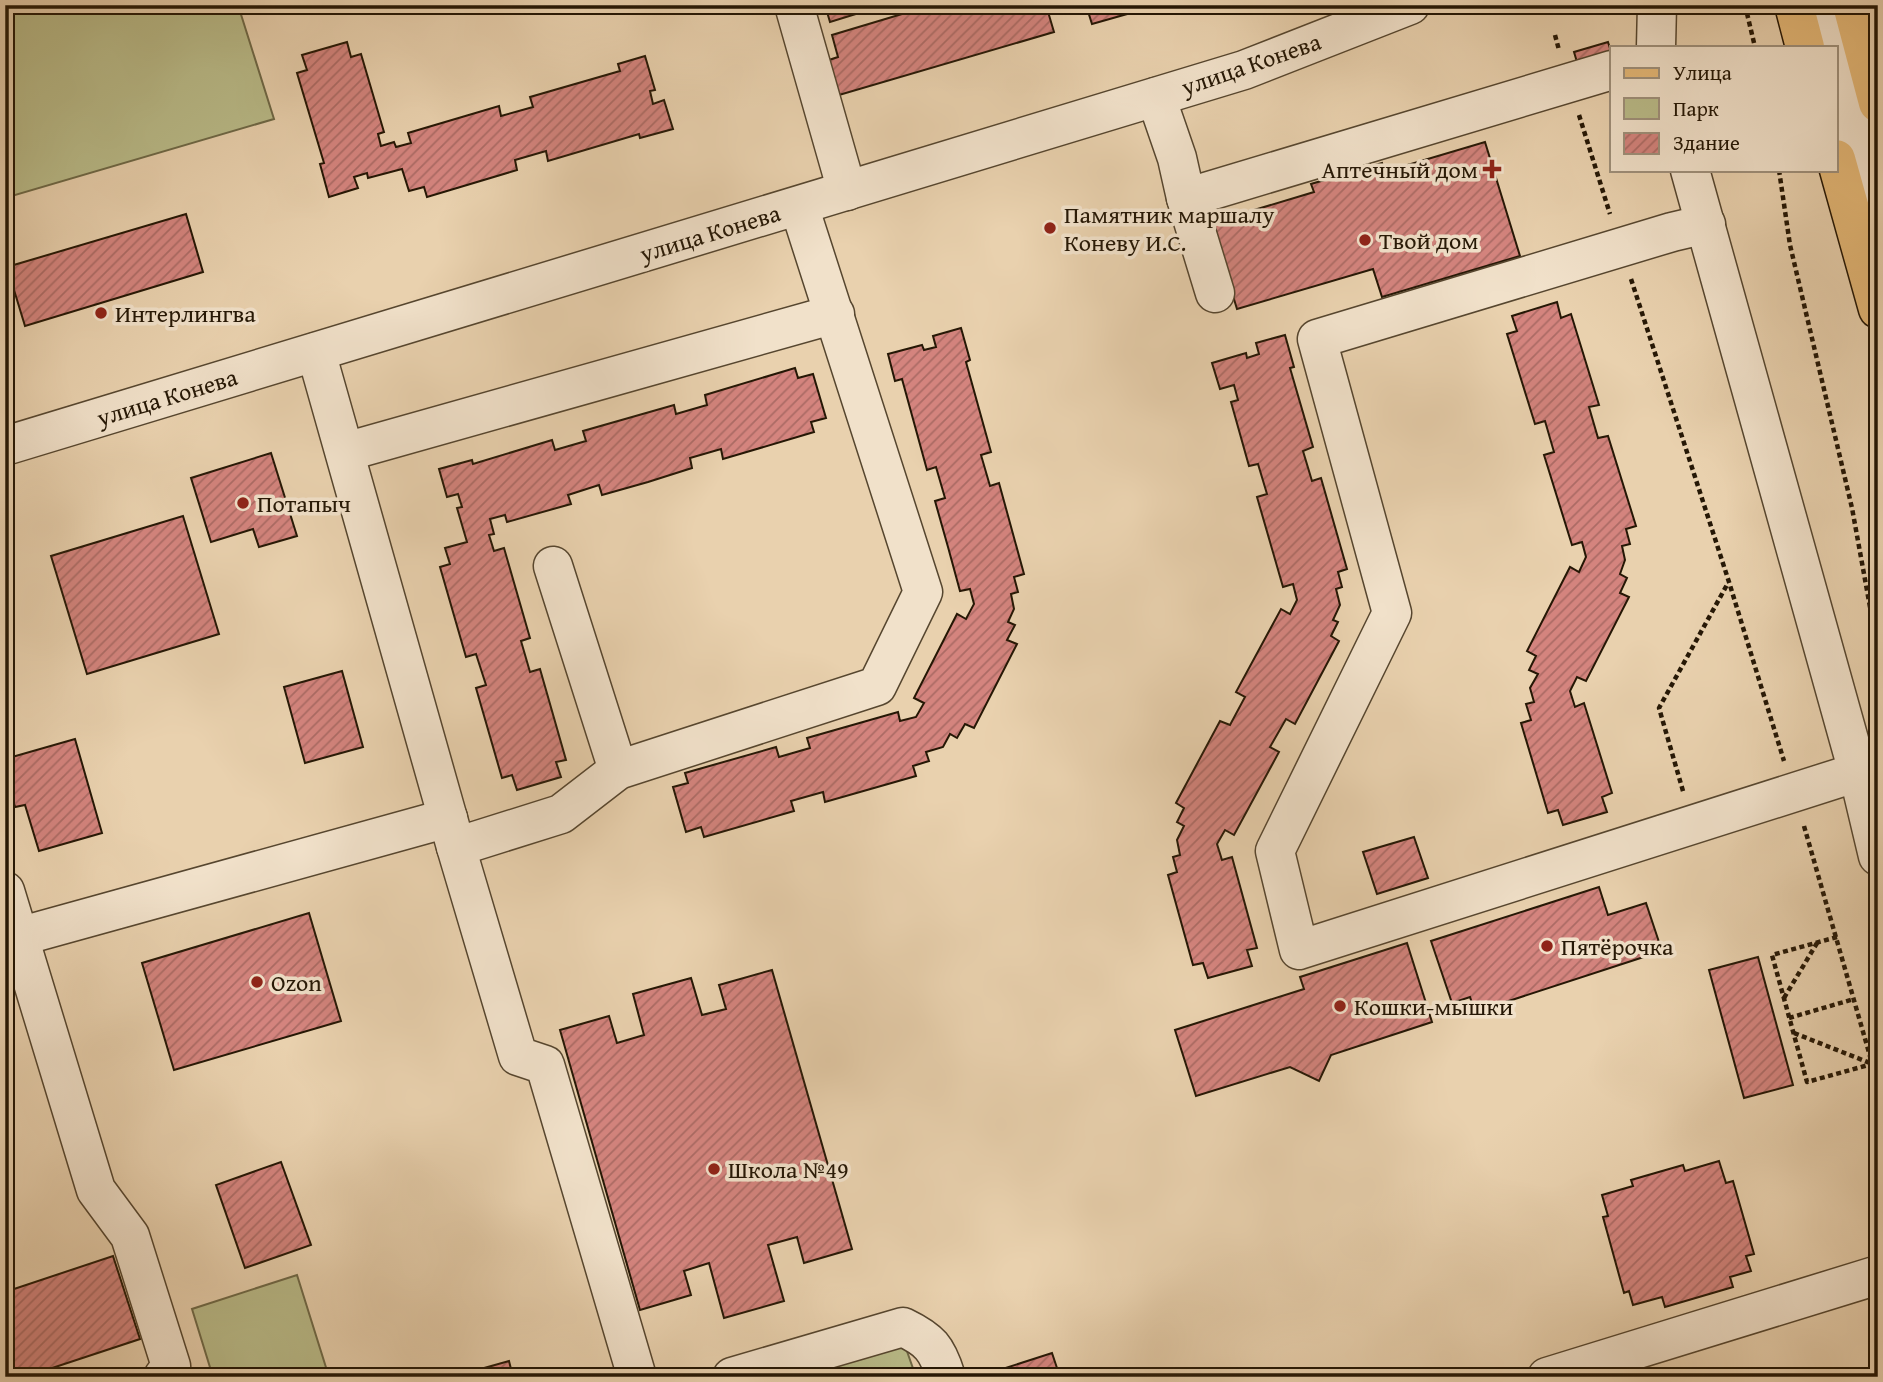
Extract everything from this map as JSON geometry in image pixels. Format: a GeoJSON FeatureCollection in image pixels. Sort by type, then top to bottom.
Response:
{"type":"FeatureCollection","features":[{"type":"Feature","properties":{"kind":"main road"},"geometry":{"type":"LineString","coordinates":[[1794,5],[1805,46]]}},
{"type":"Feature","properties":{"kind":"main road"},"geometry":{"type":"LineString","coordinates":[[1852,5],[1878,103]]}},
{"type":"Feature","properties":{"kind":"main road"},"geometry":{"type":"LineString","coordinates":[[1838,166],[1878,309]]}},
{"type":"Feature","properties":{"kind":"street"},"geometry":{"type":"LineString","coordinates":[[794,5],[847,191]]}},
{"type":"Feature","properties":{"kind":"street","name":"улица Конева"},"geometry":{"type":"LineString","coordinates":[[5,446],[1244,71],[1410,5]]}},
{"type":"Feature","properties":{"kind":"street"},"geometry":{"type":"LineString","coordinates":[[1656,46],[1657,5]]}},
{"type":"Feature","properties":{"kind":"street"},"geometry":{"type":"LineString","coordinates":[[1824,5],[1834,46]]}},
{"type":"Feature","properties":{"kind":"street"},"geometry":{"type":"LineString","coordinates":[[1838,62],[1878,224]]}},
{"type":"Feature","properties":{"kind":"street"},"geometry":{"type":"LineString","coordinates":[[1186,198],[1610,71]]}},
{"type":"Feature","properties":{"kind":"street"},"geometry":{"type":"LineString","coordinates":[[1156,97],[1177,158],[1186,198],[1215,293]]}},
{"type":"Feature","properties":{"kind":"street"},"geometry":{"type":"LineString","coordinates":[[1691,172],[1858,772],[1878,856]]}},
{"type":"Feature","properties":{"kind":"street"},"geometry":{"type":"LineString","coordinates":[[15,945],[452,833],[561,814],[618,770],[877,686],[923,592],[799,206]]}},
{"type":"Feature","properties":{"kind":"street"},"geometry":{"type":"LineString","coordinates":[[1706,224],[1317,339],[1391,613],[1275,851],[1299,950],[1858,772]]}},
{"type":"Feature","properties":{"kind":"street"},"geometry":{"type":"LineString","coordinates":[[345,452],[835,314]]}},
{"type":"Feature","properties":{"kind":"street"},"geometry":{"type":"LineString","coordinates":[[316,352],[518,1056],[545,1065],[637,1377]]}},
{"type":"Feature","properties":{"kind":"street"},"geometry":{"type":"LineString","coordinates":[[553,566],[618,770]]}},
{"type":"Feature","properties":{"kind":"street"},"geometry":{"type":"LineString","coordinates":[[5,891],[15,945],[96,1190],[130,1236],[171,1366],[163,1377]]}},
{"type":"Feature","properties":{"kind":"street"},"geometry":{"type":"LineString","coordinates":[[1548,1377],[1878,1275]]}},
{"type":"Feature","properties":{"kind":"street"},"geometry":{"type":"LineString","coordinates":[[732,1377],[903,1327],[927,1339],[942,1363],[946,1377]]}},
{"type":"Feature","properties":{"kind":"path"},"geometry":{"type":"LineString","coordinates":[[1745,5],[1755,46]]}},
{"type":"Feature","properties":{"kind":"path"},"geometry":{"type":"LineString","coordinates":[[1555,35],[1729,582],[1837,937],[1878,1084]]}},
{"type":"Feature","properties":{"kind":"path"},"geometry":{"type":"LineString","coordinates":[[1779,172],[1790,245],[1852,508],[1878,651]]}},
{"type":"Feature","properties":{"kind":"path"},"geometry":{"type":"LineString","coordinates":[[1692,825],[1659,708],[1729,582]]}},
{"type":"Feature","properties":{"kind":"path"},"geometry":{"type":"LineString","coordinates":[[1837,937],[1772,955],[1789,1018],[1807,1082],[1872,1064]]}},
{"type":"Feature","properties":{"kind":"path"},"geometry":{"type":"LineString","coordinates":[[1784,998],[1817,943]]}},
{"type":"Feature","properties":{"kind":"path"},"geometry":{"type":"LineString","coordinates":[[1789,1018],[1854,999]]}},
{"type":"Feature","properties":{"kind":"path"},"geometry":{"type":"LineString","coordinates":[[1793,1032],[1872,1064]]}},
{"type":"Feature","properties":{"kind":"green space"},"geometry":{"type":"Polygon","coordinates":[[[5,5],[238,5],[274,119],[5,198],[5,5]]]}},
{"type":"Feature","properties":{"kind":"green space"},"geometry":{"type":"Polygon","coordinates":[[[297,1275],[329,1377],[213,1377],[192,1309],[297,1275]]]}},
{"type":"Feature","properties":{"kind":"green space"},"geometry":{"type":"Polygon","coordinates":[[[902,1337],[916,1377],[766,1377],[902,1337]]]}},
{"type":"Feature","properties":{"kind":"building"},"geometry":{"type":"Polygon","coordinates":[[[825,5],[885,5],[830,22],[825,5]]]}},
{"type":"Feature","properties":{"kind":"building"},"geometry":{"type":"Polygon","coordinates":[[[932,5],[1046,5],[1054,32],[839,95],[829,60],[838,57],[832,35],[932,5]]]}},
{"type":"Feature","properties":{"kind":"building"},"geometry":{"type":"Polygon","coordinates":[[[1086,5],[1159,5],[1092,24],[1086,5]]]}},
{"type":"Feature","properties":{"kind":"building"},"geometry":{"type":"Polygon","coordinates":[[[347,42],[351,57],[361,54],[384,132],[378,134],[381,146],[394,142],[396,147],[411,143],[408,133],[499,106],[501,116],[533,107],[530,97],[620,71],[618,64],[645,56],[655,90],[650,91],[653,104],[664,100],[673,129],[640,138],[639,134],[548,161],[546,151],[515,160],[517,170],[427,197],[424,187],[409,191],[402,169],[368,178],[367,173],[354,177],[358,188],[329,197],[320,164],[324,163],[297,73],[307,70],[302,55],[347,42]]]}},
{"type":"Feature","properties":{"kind":"building"},"geometry":{"type":"Polygon","coordinates":[[[1608,42],[1610,56],[1579,69],[1574,52],[1608,42]]]}},
{"type":"Feature","properties":{"kind":"building","name":"Твой дом"},"geometry":{"type":"Polygon","coordinates":[[[1485,142],[1520,256],[1382,297],[1373,269],[1237,309],[1211,223],[1314,192],[1311,184],[1382,163],[1384,172],[1485,142]]]}},
{"type":"Feature","properties":{"kind":"building"},"geometry":{"type":"Polygon","coordinates":[[[186,214],[203,272],[25,326],[7,267],[186,214]]]}},
{"type":"Feature","properties":{"kind":"building"},"geometry":{"type":"Polygon","coordinates":[[[1557,302],[1561,318],[1571,314],[1599,405],[1589,407],[1598,438],[1608,436],[1636,526],[1626,529],[1630,544],[1622,546],[1625,560],[1620,574],[1627,578],[1620,593],[1629,597],[1586,681],[1577,677],[1570,691],[1575,707],[1584,703],[1612,793],[1602,797],[1607,812],[1563,825],[1558,810],[1548,813],[1521,723],[1531,720],[1526,704],[1534,702],[1530,688],[1538,674],[1529,670],[1536,656],[1527,651],[1570,567],[1579,572],[1586,557],[1582,542],[1572,545],[1544,455],[1554,452],[1545,421],[1535,424],[1507,334],[1517,331],[1512,316],[1557,302]]]}},
{"type":"Feature","properties":{"kind":"building"},"geometry":{"type":"Polygon","coordinates":[[[961,328],[970,360],[966,362],[991,452],[981,455],[990,486],[999,483],[1024,574],[1014,577],[1018,592],[1011,594],[1014,609],[1008,622],[1015,625],[1007,640],[1017,644],[974,728],[965,724],[957,738],[950,734],[943,747],[926,752],[929,761],[913,766],[916,776],[825,802],[823,792],[791,801],[794,811],[704,837],[701,827],[686,832],[673,787],[688,783],[685,773],[776,747],[779,757],[810,748],[807,738],[898,712],[900,721],[916,717],[924,703],[914,698],[957,614],[966,619],[974,604],[970,589],[960,591],[935,501],[945,498],[936,467],[927,470],[902,379],[895,381],[888,354],[922,345],[924,350],[936,347],[933,336],[961,328]]]}},
{"type":"Feature","properties":{"kind":"building"},"geometry":{"type":"Polygon","coordinates":[[[1285,335],[1294,367],[1290,368],[1313,447],[1303,451],[1312,481],[1321,478],[1347,569],[1338,572],[1342,587],[1336,589],[1340,605],[1333,620],[1338,622],[1331,636],[1339,641],[1295,724],[1286,719],[1270,747],[1279,752],[1234,835],[1225,830],[1217,844],[1222,860],[1232,857],[1257,948],[1247,950],[1252,966],[1208,978],[1203,963],[1193,965],[1168,875],[1177,872],[1173,857],[1180,855],[1177,840],[1184,826],[1177,822],[1184,808],[1176,803],[1220,721],[1230,725],[1245,697],[1236,692],[1281,609],[1290,614],[1297,600],[1293,584],[1283,587],[1257,497],[1267,494],[1258,464],[1249,466],[1231,402],[1238,400],[1234,385],[1220,389],[1212,363],[1246,353],[1247,358],[1259,354],[1256,343],[1285,335]]]}},
{"type":"Feature","properties":{"kind":"building"},"geometry":{"type":"Polygon","coordinates":[[[795,368],[798,378],[813,374],[826,418],[811,422],[814,432],[723,459],[721,449],[690,458],[692,468],[648,482],[602,495],[599,485],[568,495],[571,504],[507,522],[505,515],[490,519],[494,534],[489,535],[494,551],[504,548],[530,638],[521,641],[530,672],[540,669],[566,760],[556,762],[561,777],[517,790],[512,775],[502,778],[476,688],[486,685],[476,654],[466,657],[440,567],[450,564],[445,548],[467,542],[457,508],[462,507],[458,494],[447,497],[439,469],[472,460],[473,464],[552,440],[555,450],[586,441],[583,431],[674,405],[676,414],[707,405],[705,395],[795,368]]]}},
{"type":"Feature","properties":{"kind":"building","name":"Потапыч"},"geometry":{"type":"Polygon","coordinates":[[[271,453],[297,536],[259,547],[253,529],[211,542],[191,478],[271,453]]]}},
{"type":"Feature","properties":{"kind":"building"},"geometry":{"type":"Polygon","coordinates":[[[183,516],[219,634],[87,674],[51,556],[183,516]]]}},
{"type":"Feature","properties":{"kind":"building"},"geometry":{"type":"Polygon","coordinates":[[[342,671],[363,747],[305,763],[284,687],[342,671]]]}},
{"type":"Feature","properties":{"kind":"building"},"geometry":{"type":"Polygon","coordinates":[[[75,739],[102,833],[39,851],[25,805],[15,807],[5,775],[5,759],[75,739]]]}},
{"type":"Feature","properties":{"kind":"building"},"geometry":{"type":"Polygon","coordinates":[[[1414,837],[1428,878],[1377,894],[1363,852],[1414,837]]]}},
{"type":"Feature","properties":{"kind":"building","name":"Пятёрочка"},"geometry":{"type":"Polygon","coordinates":[[[1599,887],[1608,915],[1646,903],[1662,951],[1475,1012],[1470,997],[1452,1003],[1431,941],[1599,887]]]}},
{"type":"Feature","properties":{"kind":"building"},"geometry":{"type":"Polygon","coordinates":[[[309,913],[341,1021],[174,1070],[142,963],[309,913]]]}},
{"type":"Feature","properties":{"kind":"building","name":"Кошки-мышки"},"geometry":{"type":"Polygon","coordinates":[[[1407,943],[1432,1022],[1331,1055],[1319,1081],[1290,1067],[1196,1096],[1175,1030],[1304,989],[1300,977],[1407,943]]]}},
{"type":"Feature","properties":{"kind":"building"},"geometry":{"type":"Polygon","coordinates":[[[1758,957],[1793,1085],[1744,1098],[1709,970],[1758,957]]]}},
{"type":"Feature","properties":{"kind":"building","name":"Школа №49"},"geometry":{"type":"Polygon","coordinates":[[[772,970],[852,1249],[804,1263],[797,1237],[768,1245],[784,1301],[724,1318],[709,1263],[684,1271],[691,1295],[640,1310],[560,1030],[609,1016],[617,1043],[644,1035],[633,994],[691,978],[702,1015],[726,1009],[719,985],[772,970]]]}},
{"type":"Feature","properties":{"kind":"building"},"geometry":{"type":"Polygon","coordinates":[[[1719,1161],[1726,1183],[1733,1181],[1754,1254],[1746,1256],[1751,1271],[1730,1277],[1733,1287],[1665,1307],[1662,1297],[1633,1305],[1629,1291],[1624,1293],[1603,1217],[1608,1216],[1602,1195],[1633,1186],[1631,1180],[1683,1165],[1685,1171],[1719,1161]]]}},
{"type":"Feature","properties":{"kind":"building"},"geometry":{"type":"Polygon","coordinates":[[[281,1162],[311,1245],[245,1268],[216,1185],[281,1162]]]}},
{"type":"Feature","properties":{"kind":"building"},"geometry":{"type":"Polygon","coordinates":[[[113,1256],[140,1339],[25,1377],[5,1377],[5,1292],[113,1256]]]}},
{"type":"Feature","properties":{"kind":"building"},"geometry":{"type":"Polygon","coordinates":[[[1052,1353],[1059,1374],[1067,1373],[1069,1377],[991,1377],[990,1373],[1052,1353]]]}},
{"type":"Feature","properties":{"kind":"building"},"geometry":{"type":"Polygon","coordinates":[[[509,1361],[513,1377],[452,1377],[509,1361]]]}},
{"type":"Feature","properties":{"kind":"place","name":"Аптечный дом"},"geometry":{"type":"Point","coordinates":[1492,169]}},
{"type":"Feature","properties":{"kind":"place","name":"Памятник маршалу Коневу И.С."},"geometry":{"type":"Point","coordinates":[1050,228]}},
{"type":"Feature","properties":{"kind":"place","name":"Твой дом"},"geometry":{"type":"Point","coordinates":[1365,240]}},
{"type":"Feature","properties":{"kind":"place","name":"Интерлингва"},"geometry":{"type":"Point","coordinates":[101,313]}},
{"type":"Feature","properties":{"kind":"place","name":"Потапыч"},"geometry":{"type":"Point","coordinates":[243,503]}},
{"type":"Feature","properties":{"kind":"place","name":"Пятёрочка"},"geometry":{"type":"Point","coordinates":[1547,946]}},
{"type":"Feature","properties":{"kind":"place","name":"Ozon"},"geometry":{"type":"Point","coordinates":[257,982]}},
{"type":"Feature","properties":{"kind":"place","name":"Кошки-мышки"},"geometry":{"type":"Point","coordinates":[1340,1006]}},
{"type":"Feature","properties":{"kind":"place","name":"Школа №49"},"geometry":{"type":"Point","coordinates":[714,1169]}}]}
